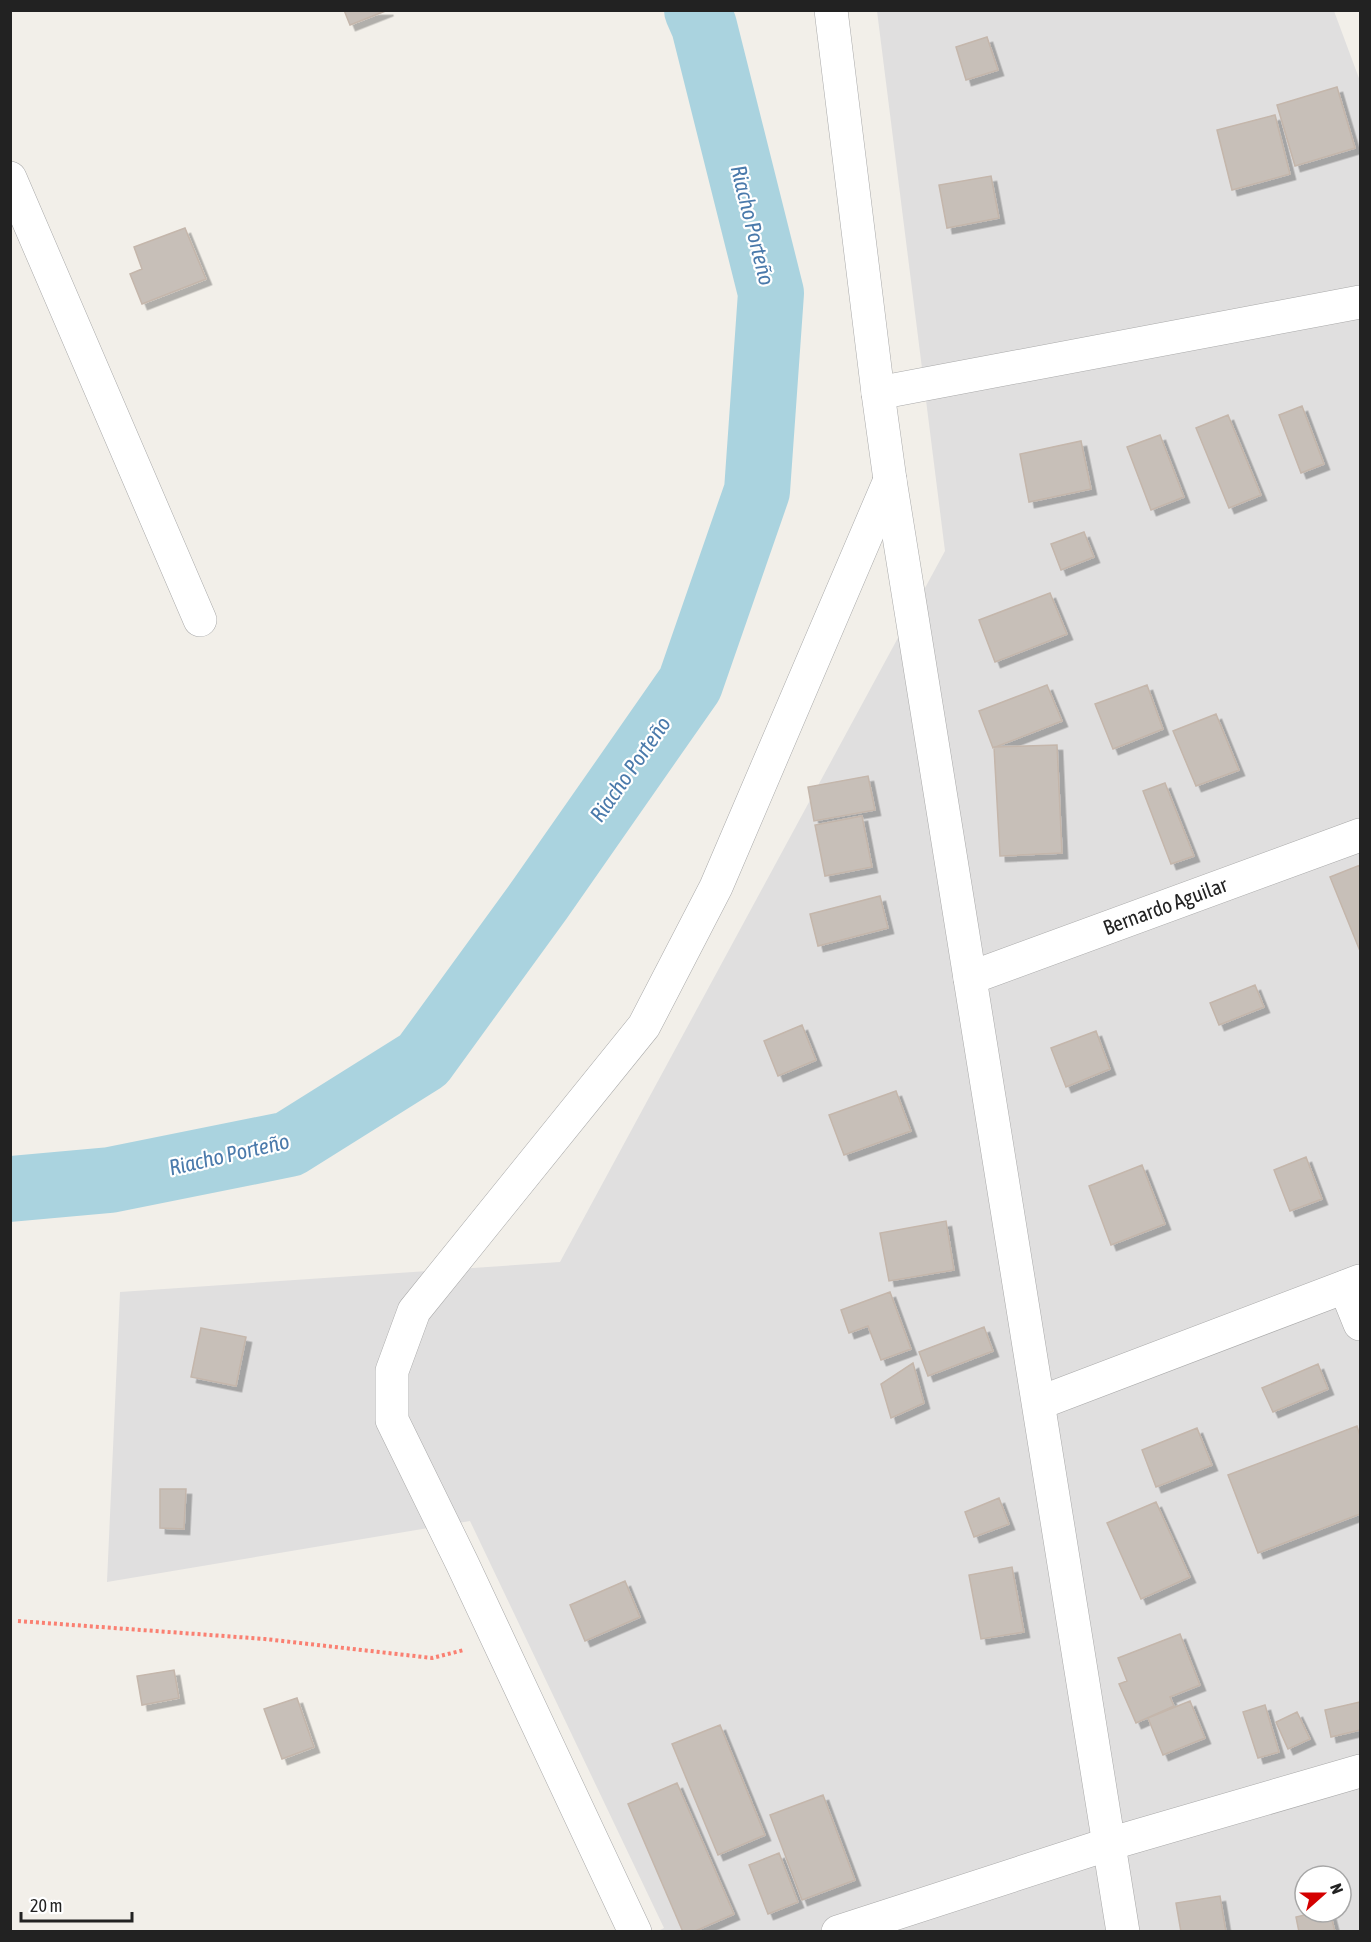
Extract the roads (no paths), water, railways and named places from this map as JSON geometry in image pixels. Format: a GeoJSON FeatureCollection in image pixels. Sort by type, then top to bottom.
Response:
{"type":"FeatureCollection","features":[{"type":"Feature","properties":{"kind":"street"},"geometry":{"type":"LineString","coordinates":[[831,10],[890,480],[1123,1932]]}},
{"type":"Feature","properties":{"kind":"street"},"geometry":{"type":"LineString","coordinates":[[10,178],[200,620]]}},
{"type":"Feature","properties":{"kind":"street"},"geometry":{"type":"LineString","coordinates":[[878,393],[1360,302]]}},
{"type":"Feature","properties":{"kind":"street"},"geometry":{"type":"LineString","coordinates":[[635,1932],[499,1641],[392,1420],[392,1371],[414,1311],[644,1026],[716,887],[890,480]]}},
{"type":"Feature","properties":{"kind":"street","name":"Bernardo Aguilar"},"geometry":{"type":"LineString","coordinates":[[970,978],[1360,835]]}},
{"type":"Feature","properties":{"kind":"street"},"geometry":{"type":"LineString","coordinates":[[1038,1403],[1353,1284],[1360,1324]]}},
{"type":"Feature","properties":{"kind":"street"},"geometry":{"type":"LineString","coordinates":[[838,1932],[1109,1844],[1360,1771]]}},
{"type":"Feature","properties":{"kind":"waterway","name":"Riacho Porteño"},"geometry":{"type":"LineString","coordinates":[[10,1189],[110,1180],[289,1144],[423,1060],[540,899],[690,684],[757,491],[771,293],[704,26],[697,10]]}}]}
